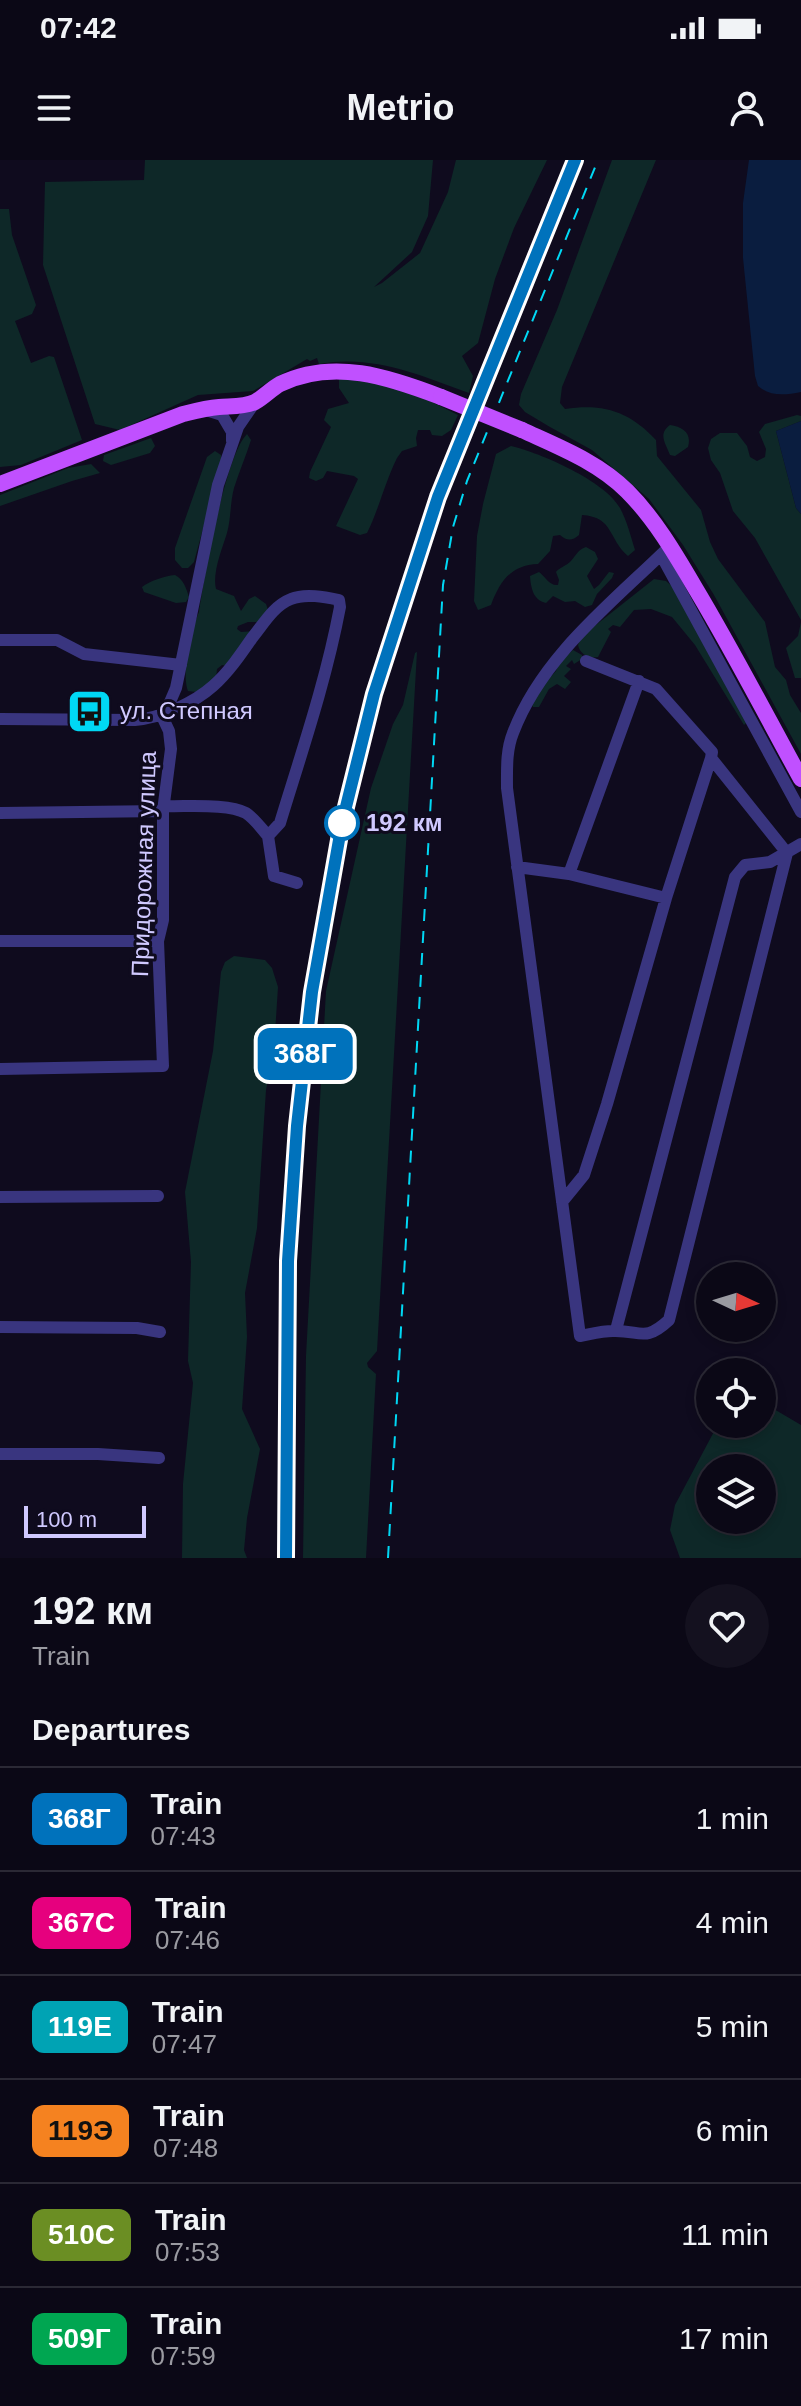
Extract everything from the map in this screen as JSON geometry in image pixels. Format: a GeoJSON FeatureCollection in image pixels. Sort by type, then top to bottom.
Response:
{"type":"FeatureCollection","features":[{"type":"Feature","properties":{"kind":"main road"},"geometry":{"type":"LineString","coordinates":[[0,484],[183,414],[255,402],[266,392],[294,378],[329,371],[366,373],[441,397],[568,451],[601,470],[628,492],[710,612],[801,779]]}},
{"type":"Feature","properties":{"kind":"street"},"geometry":{"type":"LineString","coordinates":[[161,714],[170,702],[181,665],[208,530],[231,444],[255,402]]}},
{"type":"Feature","properties":{"kind":"street"},"geometry":{"type":"LineString","coordinates":[[202,409],[222,415],[232,432],[231,444]]}},
{"type":"Feature","properties":{"kind":"street"},"geometry":{"type":"LineString","coordinates":[[787,853],[669,1320],[658,1330],[644,1335],[616,1330],[580,1336],[507,788],[507,762],[512,735],[547,669],[665,550],[801,812]]}},
{"type":"Feature","properties":{"kind":"street"},"geometry":{"type":"LineString","coordinates":[[0,719],[135,720],[161,714],[185,704],[213,686],[262,624],[290,599],[306,596],[339,600],[330,660],[280,823],[268,836]]}},
{"type":"Feature","properties":{"kind":"street"},"geometry":{"type":"LineString","coordinates":[[0,640],[57,640],[84,654],[181,665]]}},
{"type":"Feature","properties":{"kind":"street"},"geometry":{"type":"LineString","coordinates":[[562,1202],[584,1175],[712,752],[656,689],[586,661]]}},
{"type":"Feature","properties":{"kind":"street"},"geometry":{"type":"LineString","coordinates":[[569,874],[639,681]]}},
{"type":"Feature","properties":{"kind":"street","name":"Придорожная улица"},"geometry":{"type":"LineString","coordinates":[[0,1069],[163,1066],[158,941],[163,920],[164,809],[171,749],[169,731],[161,714]]}},
{"type":"Feature","properties":{"kind":"street"},"geometry":{"type":"LineString","coordinates":[[711,758],[787,853]]}},
{"type":"Feature","properties":{"kind":"street"},"geometry":{"type":"LineString","coordinates":[[0,813],[231,808],[243,811],[268,836],[274,876],[297,883]]}},
{"type":"Feature","properties":{"kind":"street"},"geometry":{"type":"LineString","coordinates":[[616,1330],[735,877],[745,865],[770,862],[801,844]]}},
{"type":"Feature","properties":{"kind":"street"},"geometry":{"type":"LineString","coordinates":[[517,867],[569,874],[666,898]]}},
{"type":"Feature","properties":{"kind":"street"},"geometry":{"type":"LineString","coordinates":[[0,941],[158,941]]}},
{"type":"Feature","properties":{"kind":"street"},"geometry":{"type":"LineString","coordinates":[[0,1197],[158,1196]]}},
{"type":"Feature","properties":{"kind":"street"},"geometry":{"type":"LineString","coordinates":[[0,1327],[137,1328],[160,1332]]}},
{"type":"Feature","properties":{"kind":"street"},"geometry":{"type":"LineString","coordinates":[[0,1454],[98,1454],[159,1458]]}},
{"type":"Feature","properties":{"kind":"green space"},"geometry":{"type":"Polygon","coordinates":[[[145,160],[433,160],[428,216],[412,252],[374,287],[420,253],[448,192],[456,160],[547,160],[514,228],[495,279],[478,343],[462,356],[473,376],[469,393],[414,373],[377,364],[319,364],[317,358],[307,359],[253,391],[198,395],[120,430],[95,424],[43,265],[45,182],[144,180],[145,160]]]}},
{"type":"Feature","properties":{"kind":"green space"},"geometry":{"type":"Polygon","coordinates":[[[612,160],[656,160],[562,387],[560,403],[565,409],[592,407],[626,416],[656,440],[657,456],[701,510],[718,559],[765,622],[775,667],[786,680],[790,695],[801,713],[801,754],[714,595],[649,499],[592,450],[525,412],[519,405],[612,160]]]}},
{"type":"Feature","properties":{"kind":"green space"},"geometry":{"type":"Polygon","coordinates":[[[0,209],[9,209],[12,235],[36,305],[32,314],[15,321],[31,363],[54,357],[82,440],[21,465],[0,467],[0,209]]]}},
{"type":"Feature","properties":{"kind":"green space"},"geometry":{"type":"Polygon","coordinates":[[[339,378],[370,380],[424,398],[458,415],[451,430],[442,436],[432,435],[430,430],[418,430],[417,446],[402,451],[397,458],[367,533],[360,535],[336,526],[358,479],[327,471],[323,478],[316,481],[309,478],[331,427],[324,420],[328,409],[349,403],[339,388],[339,378]]]}},
{"type":"Feature","properties":{"kind":"green space"},"geometry":{"type":"Polygon","coordinates":[[[801,416],[801,421],[776,431],[796,508],[801,514],[801,620],[755,538],[733,511],[708,448],[711,439],[720,433],[737,433],[747,446],[750,457],[757,461],[765,457],[766,449],[759,432],[765,424],[801,416]]]}},
{"type":"Feature","properties":{"kind":"green space"},"geometry":{"type":"Polygon","coordinates":[[[670,425],[682,429],[689,438],[688,447],[675,456],[670,455],[664,438],[664,432],[670,425]]]}},
{"type":"Feature","properties":{"kind":"green space"},"geometry":{"type":"Polygon","coordinates":[[[247,434],[251,440],[234,488],[215,583],[216,589],[234,596],[241,611],[255,596],[266,604],[268,610],[259,622],[238,626],[241,632],[255,631],[228,666],[222,665],[217,669],[216,679],[205,693],[188,691],[188,652],[223,491],[247,434]]]}},
{"type":"Feature","properties":{"kind":"green space"},"geometry":{"type":"Polygon","coordinates":[[[151,438],[155,446],[150,453],[111,465],[103,461],[104,455],[151,438]]]}},
{"type":"Feature","properties":{"kind":"green space"},"geometry":{"type":"Polygon","coordinates":[[[511,446],[555,462],[601,488],[620,508],[635,550],[628,556],[605,524],[582,515],[579,535],[570,540],[560,535],[553,536],[550,551],[538,564],[514,571],[498,589],[491,605],[478,610],[474,601],[477,536],[483,504],[496,454],[511,446]]]}},
{"type":"Feature","properties":{"kind":"green space"},"geometry":{"type":"Polygon","coordinates":[[[215,451],[221,455],[221,462],[194,562],[188,568],[182,568],[175,560],[175,548],[207,457],[215,451]]]}},
{"type":"Feature","properties":{"kind":"green space"},"geometry":{"type":"Polygon","coordinates":[[[91,464],[100,473],[0,506],[0,495],[68,468],[91,464]]]}},
{"type":"Feature","properties":{"kind":"green space"},"geometry":{"type":"Polygon","coordinates":[[[586,547],[595,552],[598,559],[587,576],[594,589],[609,572],[614,573],[592,605],[585,607],[575,601],[565,602],[553,596],[546,603],[538,599],[530,576],[539,572],[558,585],[556,572],[586,547]]]}},
{"type":"Feature","properties":{"kind":"green space"},"geometry":{"type":"Polygon","coordinates":[[[175,575],[186,587],[189,597],[186,602],[176,603],[144,592],[142,587],[149,583],[175,575]]]}},
{"type":"Feature","properties":{"kind":"green space"},"geometry":{"type":"Polygon","coordinates":[[[654,579],[666,581],[674,588],[747,722],[744,725],[695,645],[672,617],[651,609],[634,610],[620,627],[613,625],[608,629],[611,632],[598,657],[581,651],[578,645],[582,636],[654,579]]]}},
{"type":"Feature","properties":{"kind":"green space"},"geometry":{"type":"Polygon","coordinates":[[[801,622],[801,678],[795,678],[786,648],[798,636],[801,622]]]}},
{"type":"Feature","properties":{"kind":"green space"},"geometry":{"type":"Polygon","coordinates":[[[573,650],[582,655],[582,659],[574,664],[572,660],[566,666],[571,669],[564,676],[571,682],[565,689],[557,684],[549,689],[539,707],[533,707],[531,703],[556,671],[559,662],[573,650]]]}},
{"type":"Feature","properties":{"kind":"green space"},"geometry":{"type":"Polygon","coordinates":[[[417,652],[377,1351],[367,1363],[376,1374],[366,1558],[303,1558],[306,1356],[326,991],[371,788],[393,724],[403,705],[417,652]]]}},
{"type":"Feature","properties":{"kind":"green space"},"geometry":{"type":"Polygon","coordinates":[[[234,956],[265,960],[272,968],[278,987],[274,1049],[266,1090],[257,1228],[245,1293],[247,1337],[242,1409],[260,1449],[247,1518],[244,1550],[247,1558],[182,1558],[183,1484],[193,1383],[188,1361],[191,1262],[185,1192],[213,1051],[221,972],[225,962],[234,956]]]}},
{"type":"Feature","properties":{"kind":"green space"},"geometry":{"type":"Polygon","coordinates":[[[776,1410],[801,1425],[801,1558],[680,1558],[670,1530],[675,1505],[696,1465],[696,1534],[776,1534],[776,1454],[702,1454],[711,1438],[776,1438],[776,1410]]]}},
{"type":"Feature","properties":{"kind":"water"},"geometry":{"type":"Polygon","coordinates":[[[749,160],[801,160],[801,392],[773,394],[758,386],[755,376],[743,258],[743,203],[749,160]]]}},
{"type":"Feature","properties":{"kind":"water"},"geometry":{"type":"Polygon","coordinates":[[[801,421],[801,514],[796,508],[776,431],[801,421]]]}},
{"type":"Feature","properties":{"kind":"railway"},"geometry":{"type":"LineString","coordinates":[[286,1558],[288,1261],[297,1126],[312,992],[342,823],[374,694],[447,472],[575,160]]}},
{"type":"Feature","properties":{"kind":"railway"},"geometry":{"type":"LineString","coordinates":[[388,1558],[443,585],[453,527],[467,481],[598,160]]}},
{"type":"Feature","properties":{"kind":"train","name":"368Г"},"geometry":{"type":"LineString","coordinates":[[286,1558],[288,1261],[297,1126],[312,992],[342,823],[374,694],[438,497],[575,160]]}},
{"type":"Feature","properties":{"kind":"place","name":"ул. Степная"},"geometry":{"type":"Point","coordinates":[89,711]}},
{"type":"Feature","properties":{"kind":"place","name":"192 км"},"geometry":{"type":"Point","coordinates":[342,823]}}]}
